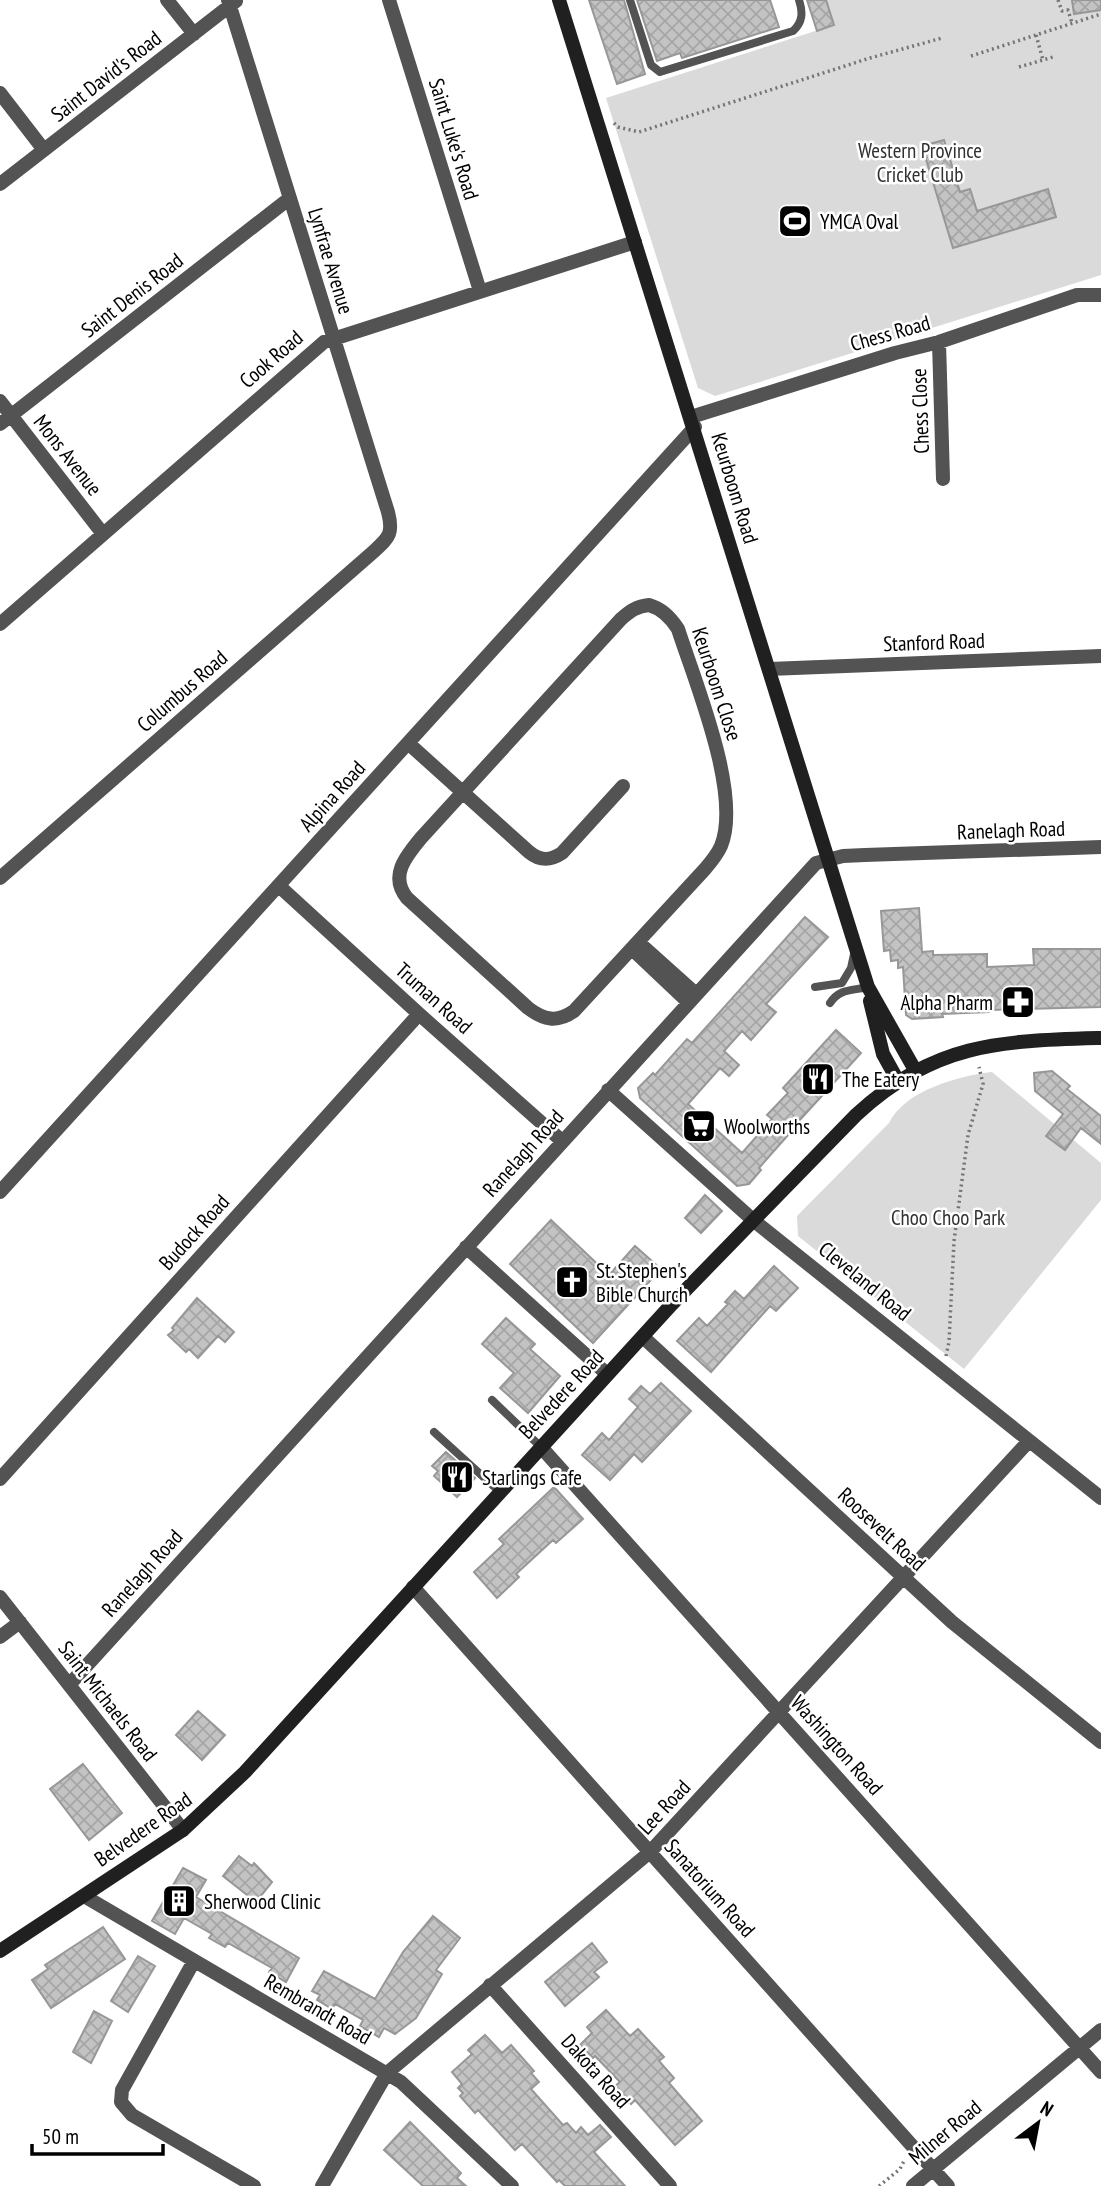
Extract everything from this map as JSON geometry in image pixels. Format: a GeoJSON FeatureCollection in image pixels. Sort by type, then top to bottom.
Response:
{"type":"FeatureCollection","features":[{"type":"Feature","properties":{"kind":"main road","name":"Keurboom Road"},"geometry":{"type":"LineString","coordinates":[[559,0],[855,944],[883,1054],[898,1081]]}},
{"type":"Feature","properties":{"kind":"main road","name":"Keurboom Road"},"geometry":{"type":"LineString","coordinates":[[868,988],[915,1070]]}},
{"type":"Feature","properties":{"kind":"main road","name":"Belvedere Road"},"geometry":{"type":"LineString","coordinates":[[0,1951],[183,1830],[244,1772],[607,1374],[856,1115],[915,1070],[963,1052],[1007,1042],[1101,1038]]}},
{"type":"Feature","properties":{"kind":"street"},"geometry":{"type":"LineString","coordinates":[[167,0],[194,34]]}},
{"type":"Feature","properties":{"kind":"street","name":"Saint Luke's Road"},"geometry":{"type":"LineString","coordinates":[[389,0],[480,291]]}},
{"type":"Feature","properties":{"kind":"street","name":"Saint David's Road"},"geometry":{"type":"LineString","coordinates":[[0,184],[232,2]]}},
{"type":"Feature","properties":{"kind":"street","name":"Lynfrae Avenue"},"geometry":{"type":"LineString","coordinates":[[232,2],[388,512],[392,527],[390,534]]}},
{"type":"Feature","properties":{"kind":"street"},"geometry":{"type":"LineString","coordinates":[[0,93],[44,150]]}},
{"type":"Feature","properties":{"kind":"street","name":"Saint Denis Road"},"geometry":{"type":"LineString","coordinates":[[6,420],[290,198]]}},
{"type":"Feature","properties":{"kind":"street","name":"Cook Road"},"geometry":{"type":"LineString","coordinates":[[0,624],[310,352],[334,338],[635,242]]}},
{"type":"Feature","properties":{"kind":"street","name":"Chess Road"},"geometry":{"type":"LineString","coordinates":[[693,422],[1077,295],[1101,295]]}},
{"type":"Feature","properties":{"kind":"street","name":"Chess Close"},"geometry":{"type":"LineString","coordinates":[[939,342],[943,479]]}},
{"type":"Feature","properties":{"kind":"street","name":"Mons Avenue"},"geometry":{"type":"LineString","coordinates":[[0,401],[6,420],[103,534]]}},
{"type":"Feature","properties":{"kind":"street","name":"Alpina Road"},"geometry":{"type":"LineString","coordinates":[[0,1192],[408,743],[693,422]]}},
{"type":"Feature","properties":{"kind":"street","name":"Columbus Road"},"geometry":{"type":"LineString","coordinates":[[0,878],[362,562],[390,534]]}},
{"type":"Feature","properties":{"kind":"street","name":"Keurboom Close"},"geometry":{"type":"LineString","coordinates":[[649,605],[668,615],[678,629],[717,749],[722,771],[725,816],[722,844],[717,854],[635,946],[574,1011],[563,1018],[552,1020],[528,1008],[407,898],[399,884],[405,859],[463,792],[632,610],[649,605]]}},
{"type":"Feature","properties":{"kind":"street","name":"Stanford Road"},"geometry":{"type":"LineString","coordinates":[[769,669],[1101,656]]}},
{"type":"Feature","properties":{"kind":"street"},"geometry":{"type":"LineString","coordinates":[[408,743],[529,852],[544,859],[555,858],[562,853],[623,786]]}},
{"type":"Feature","properties":{"kind":"street","name":"Ranelagh Road"},"geometry":{"type":"LineString","coordinates":[[69,1685],[816,863],[865,855],[1101,847]]}},
{"type":"Feature","properties":{"kind":"street","name":"Truman Road"},"geometry":{"type":"LineString","coordinates":[[279,886],[562,1140]]}},
{"type":"Feature","properties":{"kind":"street"},"geometry":{"type":"LineString","coordinates":[[635,946],[692,998]]}},
{"type":"Feature","properties":{"kind":"street","name":"Budock Road"},"geometry":{"type":"LineString","coordinates":[[0,1479],[419,1014]]}},
{"type":"Feature","properties":{"kind":"street","name":"Cleveland Road"},"geometry":{"type":"LineString","coordinates":[[608,1090],[753,1220],[1030,1441],[1098,1490]]}},
{"type":"Feature","properties":{"kind":"street"},"geometry":{"type":"LineString","coordinates":[[466,1247],[607,1374]]}},
{"type":"Feature","properties":{"kind":"street","name":"Roosevelt Road"},"geometry":{"type":"LineString","coordinates":[[643,1337],[952,1622],[1101,1742]]}},
{"type":"Feature","properties":{"kind":"street","name":"Lee Road"},"geometry":{"type":"LineString","coordinates":[[322,2186],[387,2073],[650,1852],[1030,1441]]}},
{"type":"Feature","properties":{"kind":"street","name":"Washington Road"},"geometry":{"type":"LineString","coordinates":[[541,1447],[1101,2072]]}},
{"type":"Feature","properties":{"kind":"street","name":"Sanatorium Road"},"geometry":{"type":"LineString","coordinates":[[413,1587],[948,2186]]}},
{"type":"Feature","properties":{"kind":"street","name":"Saint Michaels Road"},"geometry":{"type":"LineString","coordinates":[[0,1597],[183,1830]]}},
{"type":"Feature","properties":{"kind":"street"},"geometry":{"type":"LineString","coordinates":[[0,1637],[20,1622]]}},
{"type":"Feature","properties":{"kind":"street","name":"Rembrandt Road"},"geometry":{"type":"LineString","coordinates":[[84,1896],[387,2073],[406,2086],[512,2186]]}},
{"type":"Feature","properties":{"kind":"street"},"geometry":{"type":"LineString","coordinates":[[194,1961],[122,2090],[121,2102],[132,2115],[254,2186]]}},
{"type":"Feature","properties":{"kind":"street","name":"Dakota Road"},"geometry":{"type":"LineString","coordinates":[[490,1985],[670,2186]]}},
{"type":"Feature","properties":{"kind":"street","name":"Milner Road"},"geometry":{"type":"LineString","coordinates":[[913,2186],[1101,2030]]}},
{"type":"Feature","properties":{"kind":"lane"},"geometry":{"type":"LineString","coordinates":[[630,0],[650,62],[655,71],[663,72],[796,29],[802,12],[799,0]]}},
{"type":"Feature","properties":{"kind":"lane"},"geometry":{"type":"LineString","coordinates":[[815,987],[842,983],[851,968],[855,944]]}},
{"type":"Feature","properties":{"kind":"lane"},"geometry":{"type":"LineString","coordinates":[[830,1003],[835,995],[842,991],[868,988]]}},
{"type":"Feature","properties":{"kind":"lane"},"geometry":{"type":"LineString","coordinates":[[492,1400],[541,1447]]}},
{"type":"Feature","properties":{"kind":"lane"},"geometry":{"type":"LineString","coordinates":[[433,1432],[500,1492]]}},
{"type":"Feature","properties":{"kind":"path"},"geometry":{"type":"LineString","coordinates":[[1058,0],[1062,11],[1068,10],[1072,23]]}},
{"type":"Feature","properties":{"kind":"path"},"geometry":{"type":"LineString","coordinates":[[971,57],[1101,14]]}},
{"type":"Feature","properties":{"kind":"path"},"geometry":{"type":"LineString","coordinates":[[1036,35],[1044,60]]}},
{"type":"Feature","properties":{"kind":"path"},"geometry":{"type":"LineString","coordinates":[[611,124],[639,132],[870,58],[942,38]]}},
{"type":"Feature","properties":{"kind":"path"},"geometry":{"type":"LineString","coordinates":[[1019,67],[1054,57]]}},
{"type":"Feature","properties":{"kind":"path"},"geometry":{"type":"LineString","coordinates":[[945,1357],[949,1342],[954,1241],[961,1174],[968,1135],[983,1084],[979,1067]]}},
{"type":"Feature","properties":{"kind":"green space","name":"Western Province Cricket Club"},"geometry":{"type":"Polygon","coordinates":[[[826,0],[1101,0],[1101,275],[715,396],[698,388],[606,98],[834,25],[826,0]]]}},
{"type":"Feature","properties":{"kind":"green space","name":"Choo Choo Park"},"geometry":{"type":"Polygon","coordinates":[[[992,1072],[1101,1163],[1101,1200],[964,1369],[798,1236],[797,1216],[907,1102],[920,1093],[949,1081],[992,1072]]]}},
{"type":"Feature","properties":{"kind":"building"},"geometry":{"type":"Polygon","coordinates":[[[589,0],[624,0],[645,74],[617,84],[589,0]]]}},
{"type":"Feature","properties":{"kind":"building"},"geometry":{"type":"Polygon","coordinates":[[[637,0],[770,0],[779,27],[682,58],[680,53],[657,61],[637,0]]]}},
{"type":"Feature","properties":{"kind":"building"},"geometry":{"type":"Polygon","coordinates":[[[807,0],[826,0],[834,25],[817,31],[807,0]]]}},
{"type":"Feature","properties":{"kind":"building"},"geometry":{"type":"Polygon","coordinates":[[[1072,0],[1101,0],[1101,10],[1074,14],[1072,0]]]}},
{"type":"Feature","properties":{"kind":"building"},"geometry":{"type":"Polygon","coordinates":[[[944,140],[960,192],[970,189],[977,211],[1048,189],[1056,217],[953,248],[922,146],[944,140]]]}},
{"type":"Feature","properties":{"kind":"building"},"geometry":{"type":"Polygon","coordinates":[[[919,908],[922,952],[933,951],[933,955],[987,954],[987,967],[1034,965],[1033,949],[1101,949],[1101,1007],[989,1010],[912,1019],[906,1015],[903,967],[898,968],[898,960],[891,961],[890,950],[884,951],[881,911],[919,908]]]}},
{"type":"Feature","properties":{"kind":"building"},"geometry":{"type":"Polygon","coordinates":[[[805,917],[828,937],[766,1004],[776,1012],[751,1040],[742,1031],[724,1051],[739,1065],[729,1076],[720,1068],[688,1104],[742,1153],[772,1119],[767,1115],[788,1093],[783,1088],[836,1030],[861,1053],[788,1133],[749,1184],[737,1186],[640,1098],[638,1088],[653,1073],[655,1075],[687,1039],[692,1043],[805,917]]]}},
{"type":"Feature","properties":{"kind":"building"},"geometry":{"type":"Polygon","coordinates":[[[1052,1071],[1070,1086],[1067,1089],[1101,1116],[1101,1144],[1081,1128],[1065,1150],[1046,1136],[1063,1114],[1035,1091],[1034,1073],[1052,1071]]]}},
{"type":"Feature","properties":{"kind":"building"},"geometry":{"type":"Polygon","coordinates":[[[705,1195],[722,1211],[701,1233],[685,1218],[705,1195]]]}},
{"type":"Feature","properties":{"kind":"building","name":"St. Stephen's Bible Church"},"geometry":{"type":"Polygon","coordinates":[[[551,1220],[609,1275],[635,1246],[661,1269],[593,1343],[510,1264],[551,1220]]]}},
{"type":"Feature","properties":{"kind":"building"},"geometry":{"type":"Polygon","coordinates":[[[774,1266],[798,1288],[776,1311],[770,1306],[711,1372],[677,1341],[699,1318],[707,1326],[728,1304],[725,1302],[735,1291],[744,1299],[774,1266]]]}},
{"type":"Feature","properties":{"kind":"building"},"geometry":{"type":"Polygon","coordinates":[[[197,1298],[234,1332],[225,1342],[218,1336],[198,1358],[189,1349],[186,1352],[168,1335],[197,1298]]]}},
{"type":"Feature","properties":{"kind":"building"},"geometry":{"type":"Polygon","coordinates":[[[506,1318],[535,1344],[530,1349],[560,1376],[528,1413],[500,1388],[514,1373],[482,1344],[506,1318]]]}},
{"type":"Feature","properties":{"kind":"building"},"geometry":{"type":"Polygon","coordinates":[[[661,1383],[691,1411],[642,1462],[634,1454],[610,1480],[582,1455],[602,1433],[609,1440],[638,1407],[629,1399],[641,1386],[650,1394],[661,1383]]]}},
{"type":"Feature","properties":{"kind":"building"},"geometry":{"type":"Polygon","coordinates":[[[446,1452],[475,1478],[457,1497],[434,1476],[438,1471],[432,1466],[446,1452]]]}},
{"type":"Feature","properties":{"kind":"building"},"geometry":{"type":"Polygon","coordinates":[[[554,1487],[583,1519],[556,1543],[553,1540],[516,1574],[519,1577],[497,1598],[474,1572],[504,1544],[499,1539],[554,1487]]]}},
{"type":"Feature","properties":{"kind":"building"},"geometry":{"type":"Polygon","coordinates":[[[198,1711],[225,1735],[202,1760],[176,1735],[198,1711]]]}},
{"type":"Feature","properties":{"kind":"building"},"geometry":{"type":"Polygon","coordinates":[[[83,1764],[122,1813],[89,1840],[50,1789],[83,1764]]]}},
{"type":"Feature","properties":{"kind":"building"},"geometry":{"type":"Polygon","coordinates":[[[239,1856],[252,1866],[254,1863],[272,1882],[256,1902],[223,1876],[239,1856]]]}},
{"type":"Feature","properties":{"kind":"building"},"geometry":{"type":"Polygon","coordinates":[[[183,1868],[206,1880],[196,1897],[299,1958],[286,1982],[269,1972],[272,1968],[228,1943],[225,1947],[209,1938],[212,1934],[184,1918],[175,1934],[152,1921],[183,1868]]]}},
{"type":"Feature","properties":{"kind":"building"},"geometry":{"type":"Polygon","coordinates":[[[433,1916],[460,1938],[436,1970],[442,1974],[416,2018],[395,2034],[384,2028],[379,2037],[360,2026],[363,2020],[335,2004],[332,2009],[317,2000],[320,1995],[312,1991],[324,1971],[375,1999],[403,1952],[433,1916]]]}},
{"type":"Feature","properties":{"kind":"building"},"geometry":{"type":"Polygon","coordinates":[[[103,1927],[125,1959],[51,2008],[32,1980],[48,1969],[45,1965],[103,1927]]]}},
{"type":"Feature","properties":{"kind":"building"},"geometry":{"type":"Polygon","coordinates":[[[592,1943],[607,1962],[594,1972],[599,1977],[565,2006],[545,1982],[592,1943]]]}},
{"type":"Feature","properties":{"kind":"building"},"geometry":{"type":"Polygon","coordinates":[[[138,1956],[155,1966],[128,2012],[111,2001],[138,1956]]]}},
{"type":"Feature","properties":{"kind":"building"},"geometry":{"type":"Polygon","coordinates":[[[606,2010],[630,2036],[638,2029],[664,2057],[659,2061],[674,2078],[669,2083],[702,2121],[675,2145],[635,2100],[631,2104],[615,2086],[620,2082],[595,2056],[593,2058],[580,2045],[592,2033],[587,2027],[606,2010]]]}},
{"type":"Feature","properties":{"kind":"building"},"geometry":{"type":"Polygon","coordinates":[[[94,2011],[112,2021],[91,2063],[73,2052],[94,2011]]]}},
{"type":"Feature","properties":{"kind":"building"},"geometry":{"type":"Polygon","coordinates":[[[485,2035],[502,2053],[511,2045],[534,2071],[531,2073],[539,2082],[531,2089],[563,2125],[567,2123],[576,2133],[581,2127],[588,2135],[600,2125],[611,2137],[594,2152],[625,2186],[565,2186],[559,2180],[557,2182],[522,2144],[515,2150],[478,2110],[475,2113],[460,2096],[463,2093],[458,2088],[462,2084],[452,2072],[472,2054],[468,2050],[485,2035]]]}},
{"type":"Feature","properties":{"kind":"building"},"geometry":{"type":"Polygon","coordinates":[[[410,2122],[461,2173],[457,2178],[466,2186],[423,2186],[384,2150],[410,2122]]]}},
{"type":"Feature","properties":{"kind":"place","name":"YMCA Oval"},"geometry":{"type":"Point","coordinates":[795,221]}},
{"type":"Feature","properties":{"kind":"place","name":"Alpha Pharm"},"geometry":{"type":"Point","coordinates":[1018,1002]}},
{"type":"Feature","properties":{"kind":"place","name":"The Eatery"},"geometry":{"type":"Point","coordinates":[818,1079]}},
{"type":"Feature","properties":{"kind":"place","name":"Woolworths"},"geometry":{"type":"Point","coordinates":[699,1126]}},
{"type":"Feature","properties":{"kind":"place","name":"St. Stephen's Bible Church"},"geometry":{"type":"Point","coordinates":[572,1282]}},
{"type":"Feature","properties":{"kind":"place","name":"Starlings Cafe"},"geometry":{"type":"Point","coordinates":[457,1477]}},
{"type":"Feature","properties":{"kind":"place","name":"Sherwood Clinic"},"geometry":{"type":"Point","coordinates":[179,1901]}}]}
